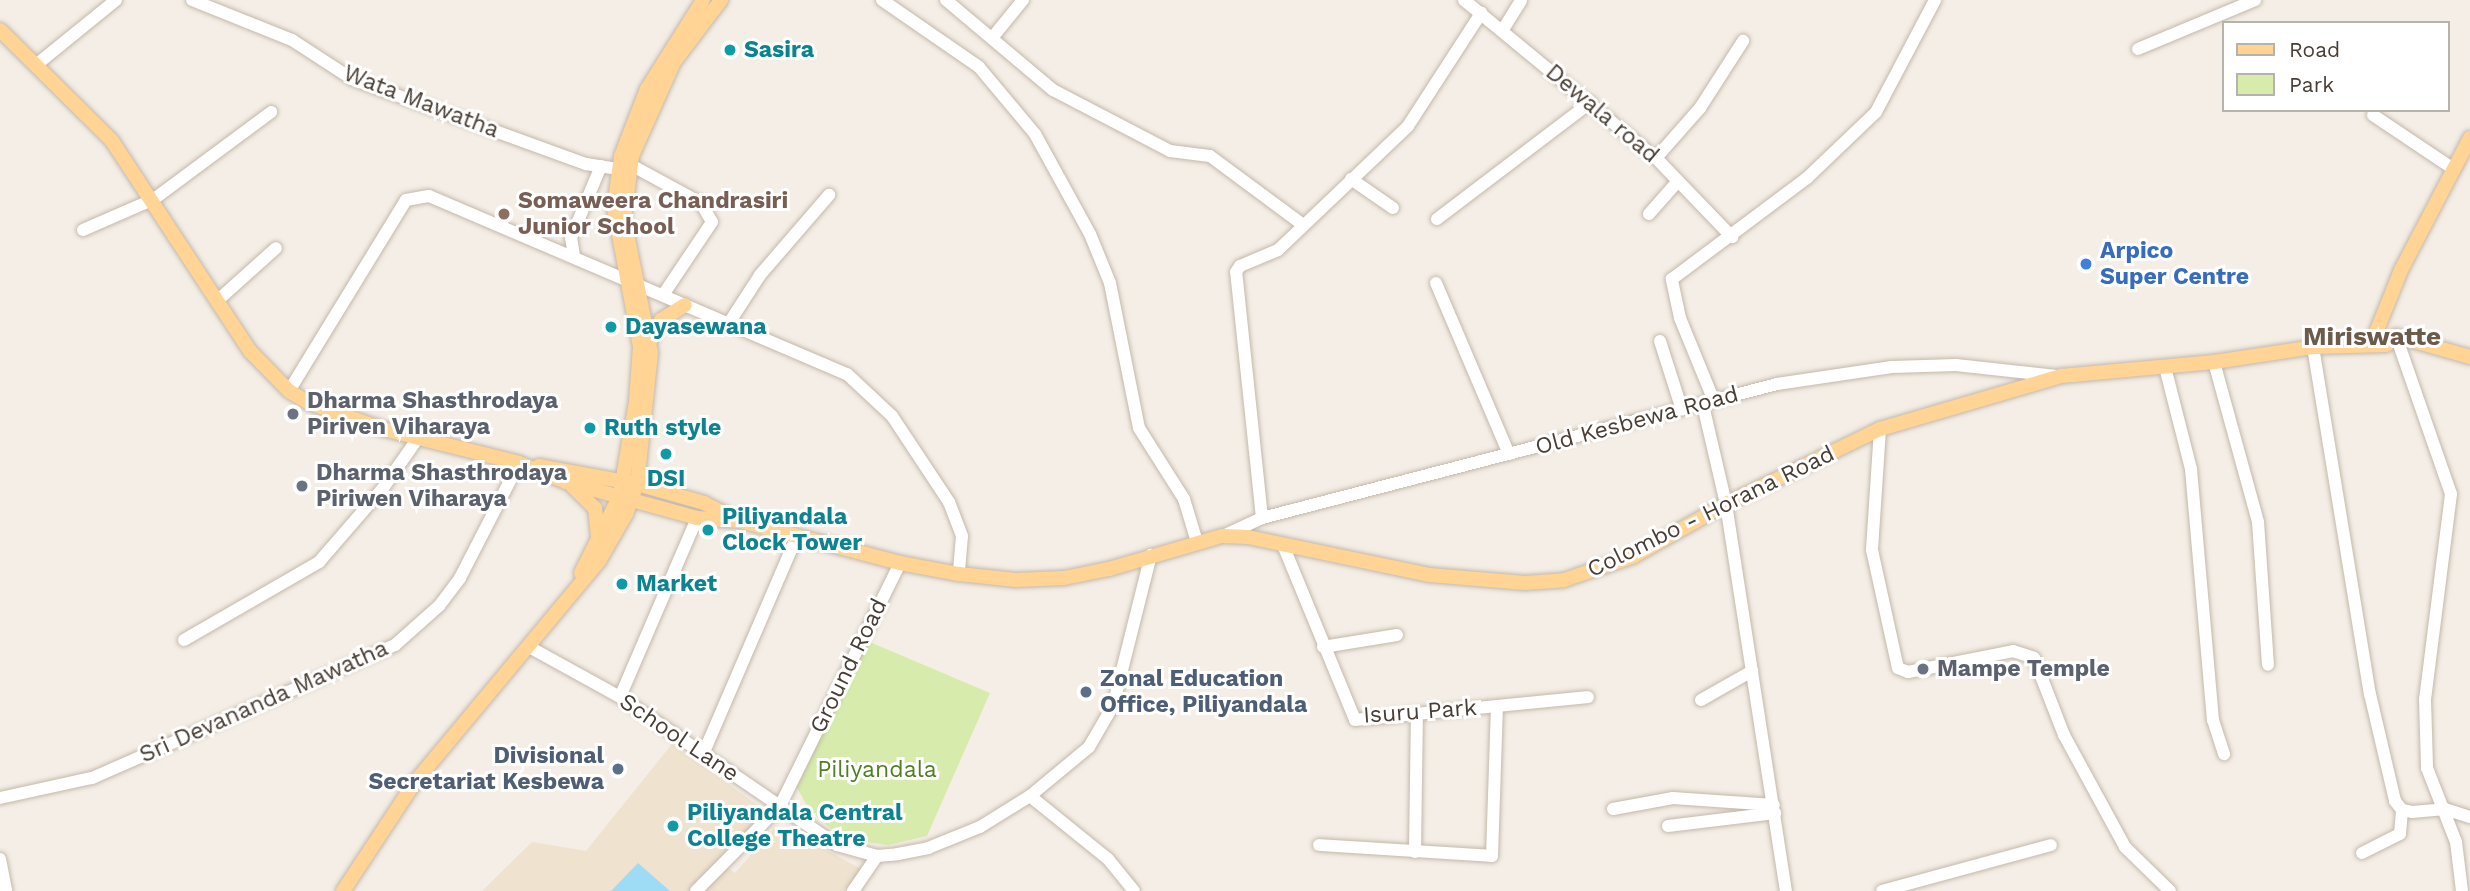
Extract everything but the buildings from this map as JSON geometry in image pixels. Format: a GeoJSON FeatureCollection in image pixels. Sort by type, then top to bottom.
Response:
{"type":"FeatureCollection","features":[{"type":"Feature","properties":{"kind":"main road"},"geometry":{"type":"LineString","coordinates":[[551,622],[628,489],[640,347],[614,208],[647,89],[702,0]]}},
{"type":"Feature","properties":{"kind":"main road"},"geometry":{"type":"LineString","coordinates":[[343,891],[415,782],[551,622],[599,561],[628,489],[650,341],[641,286],[624,219],[625,167],[660,87],[721,0]]}},
{"type":"Feature","properties":{"kind":"main road"},"geometry":{"type":"LineString","coordinates":[[0,30],[112,141],[154,199],[250,351],[289,391],[309,403],[418,438],[628,489],[705,503],[740,521]]}},
{"type":"Feature","properties":{"kind":"main road"},"geometry":{"type":"LineString","coordinates":[[2371,345],[2401,270],[2470,138]]}},
{"type":"Feature","properties":{"kind":"main road"},"geometry":{"type":"LineString","coordinates":[[650,341],[661,320],[685,304]]}},
{"type":"Feature","properties":{"kind":"main road"},"geometry":{"type":"LineString","coordinates":[[2396,336],[2470,357]]}},
{"type":"Feature","properties":{"kind":"main road","name":"Colombo - Horana Road"},"geometry":{"type":"LineString","coordinates":[[740,521],[900,563],[959,574],[1016,580],[1064,578],[1222,536],[1283,545],[1430,575],[1525,583],[1564,580],[1634,556],[1726,504],[1880,429],[2061,376],[2165,368],[2313,347],[2386,345],[2396,336]]}},
{"type":"Feature","properties":{"kind":"main road"},"geometry":{"type":"LineString","coordinates":[[523,465],[566,482],[628,489],[696,518],[740,521]]}},
{"type":"Feature","properties":{"kind":"main road"},"geometry":{"type":"LineString","coordinates":[[566,482],[595,508],[598,542]]}},
{"type":"Feature","properties":{"kind":"street"},"geometry":{"type":"LineString","coordinates":[[36,65],[116,0]]}},
{"type":"Feature","properties":{"kind":"street","name":"Wata Mawatha"},"geometry":{"type":"LineString","coordinates":[[192,0],[292,40],[352,79],[601,166],[625,167],[701,203],[712,222],[663,295]]}},
{"type":"Feature","properties":{"kind":"street"},"geometry":{"type":"LineString","coordinates":[[882,0],[979,67],[1035,134],[1100,258],[1110,283],[1139,428],[1184,499],[1197,542]]}},
{"type":"Feature","properties":{"kind":"street"},"geometry":{"type":"LineString","coordinates":[[946,0],[1054,90],[1170,152],[1210,156],[1302,224]]}},
{"type":"Feature","properties":{"kind":"street"},"geometry":{"type":"LineString","coordinates":[[992,38],[1023,0]]}},
{"type":"Feature","properties":{"kind":"street","name":"Dewala road"},"geometry":{"type":"LineString","coordinates":[[1464,0],[1656,158],[1732,237]]}},
{"type":"Feature","properties":{"kind":"street"},"geometry":{"type":"LineString","coordinates":[[1502,31],[1521,0]]}},
{"type":"Feature","properties":{"kind":"street"},"geometry":{"type":"LineString","coordinates":[[1786,891],[1708,403],[1671,285],[1677,275],[1732,237],[1807,178],[1876,112],[1935,0]]}},
{"type":"Feature","properties":{"kind":"street"},"geometry":{"type":"LineString","coordinates":[[2138,49],[2255,0]]}},
{"type":"Feature","properties":{"kind":"street"},"geometry":{"type":"LineString","coordinates":[[1262,518],[1236,272],[1240,266],[1278,250],[1302,224],[1408,126],[1481,13]]}},
{"type":"Feature","properties":{"kind":"street"},"geometry":{"type":"LineString","coordinates":[[1656,158],[1700,108],[1743,41]]}},
{"type":"Feature","properties":{"kind":"street"},"geometry":{"type":"LineString","coordinates":[[1437,219],[1591,102]]}},
{"type":"Feature","properties":{"kind":"street"},"geometry":{"type":"LineString","coordinates":[[83,230],[154,199],[271,112]]}},
{"type":"Feature","properties":{"kind":"street"},"geometry":{"type":"LineString","coordinates":[[2373,115],[2452,168]]}},
{"type":"Feature","properties":{"kind":"street"},"geometry":{"type":"LineString","coordinates":[[574,256],[571,238],[601,166]]}},
{"type":"Feature","properties":{"kind":"street"},"geometry":{"type":"LineString","coordinates":[[1351,179],[1393,208]]}},
{"type":"Feature","properties":{"kind":"street"},"geometry":{"type":"LineString","coordinates":[[1648,214],[1678,181]]}},
{"type":"Feature","properties":{"kind":"street"},"geometry":{"type":"LineString","coordinates":[[289,391],[406,200],[416,195],[429,196],[626,277],[641,286],[847,374],[872,393],[937,481],[957,517],[962,536],[959,574]]}},
{"type":"Feature","properties":{"kind":"street"},"geometry":{"type":"LineString","coordinates":[[729,323],[760,275],[829,195]]}},
{"type":"Feature","properties":{"kind":"street"},"geometry":{"type":"LineString","coordinates":[[217,302],[276,248]]}},
{"type":"Feature","properties":{"kind":"street"},"geometry":{"type":"LineString","coordinates":[[1436,283],[1509,454]]}},
{"type":"Feature","properties":{"kind":"street"},"geometry":{"type":"LineString","coordinates":[[2396,336],[2451,494],[2425,699],[2427,768],[2456,842],[2462,891]]}},
{"type":"Feature","properties":{"kind":"street"},"geometry":{"type":"LineString","coordinates":[[1660,341],[1682,410]]}},
{"type":"Feature","properties":{"kind":"street"},"geometry":{"type":"LineString","coordinates":[[2313,347],[2370,694],[2395,801],[2402,810],[2400,834],[2362,853]]}},
{"type":"Feature","properties":{"kind":"street"},"geometry":{"type":"LineString","coordinates":[[2214,362],[2259,522],[2268,666]]}},
{"type":"Feature","properties":{"kind":"street","name":"Old Kesbewa Road"},"geometry":{"type":"LineString","coordinates":[[1222,536],[1262,518],[1777,384],[1892,367],[1956,365],[2061,376]]}},
{"type":"Feature","properties":{"kind":"street"},"geometry":{"type":"LineString","coordinates":[[2165,368],[2191,469],[2210,692],[2224,754]]}},
{"type":"Feature","properties":{"kind":"street"},"geometry":{"type":"LineString","coordinates":[[1880,429],[1872,550],[1898,668],[1909,672],[2014,651],[2034,658],[2064,735],[2125,847],[2170,891]]}},
{"type":"Feature","properties":{"kind":"street"},"geometry":{"type":"LineString","coordinates":[[184,640],[318,562],[383,488],[418,438]]}},
{"type":"Feature","properties":{"kind":"street","name":"Sri Devananda Mawatha"},"geometry":{"type":"LineString","coordinates":[[0,798],[92,778],[395,645],[439,606],[460,578],[523,465]]}},
{"type":"Feature","properties":{"kind":"street"},"geometry":{"type":"LineString","coordinates":[[620,697],[696,518]]}},
{"type":"Feature","properties":{"kind":"street"},"geometry":{"type":"LineString","coordinates":[[704,752],[797,536]]}},
{"type":"Feature","properties":{"kind":"street","name":"Isuru Park"},"geometry":{"type":"LineString","coordinates":[[1283,545],[1355,720],[1417,716],[1588,697]]}},
{"type":"Feature","properties":{"kind":"street","name":"School Lane"},"geometry":{"type":"LineString","coordinates":[[529,648],[620,697],[704,752],[836,845],[877,856],[928,848],[980,827],[1030,796],[1089,747],[1106,722],[1151,555]]}},
{"type":"Feature","properties":{"kind":"street","name":"Ground Road"},"geometry":{"type":"LineString","coordinates":[[696,891],[780,806],[900,563]]}},
{"type":"Feature","properties":{"kind":"street"},"geometry":{"type":"LineString","coordinates":[[1323,647],[1397,635]]}},
{"type":"Feature","properties":{"kind":"street"},"geometry":{"type":"LineString","coordinates":[[1701,700],[1752,671]]}},
{"type":"Feature","properties":{"kind":"street"},"geometry":{"type":"LineString","coordinates":[[1319,845],[1483,858],[1494,853],[1497,707]]}},
{"type":"Feature","properties":{"kind":"street"},"geometry":{"type":"LineString","coordinates":[[1415,852],[1417,716]]}},
{"type":"Feature","properties":{"kind":"street"},"geometry":{"type":"LineString","coordinates":[[1030,796],[1108,859],[1134,891]]}},
{"type":"Feature","properties":{"kind":"street"},"geometry":{"type":"LineString","coordinates":[[1613,809],[1673,798],[1774,809]]}},
{"type":"Feature","properties":{"kind":"street"},"geometry":{"type":"LineString","coordinates":[[1668,826],[1774,809]]}},
{"type":"Feature","properties":{"kind":"street"},"geometry":{"type":"LineString","coordinates":[[2402,810],[2445,809],[2470,817]]}},
{"type":"Feature","properties":{"kind":"street"},"geometry":{"type":"LineString","coordinates":[[1882,891],[2051,845]]}},
{"type":"Feature","properties":{"kind":"street"},"geometry":{"type":"LineString","coordinates":[[853,891],[877,856]]}},
{"type":"Feature","properties":{"kind":"street"},"geometry":{"type":"LineString","coordinates":[[0,859],[6,891]]}},
{"type":"Feature","properties":{"kind":"shaded area"},"geometry":{"type":"Polygon","coordinates":[[[672,744],[766,811],[761,823],[691,891],[482,891],[532,842],[586,851],[672,744]]]}},
{"type":"Feature","properties":{"kind":"shaded area"},"geometry":{"type":"Polygon","coordinates":[[[776,826],[798,841],[812,842],[861,869],[844,891],[700,891],[725,866],[735,873],[776,826]]]}},
{"type":"Feature","properties":{"kind":"green space","name":"Piliyandala"},"geometry":{"type":"Polygon","coordinates":[[[865,640],[990,693],[927,836],[888,845],[843,839],[810,811],[792,779],[865,640]]]}},
{"type":"Feature","properties":{"kind":"water"},"geometry":{"type":"Polygon","coordinates":[[[638,863],[670,891],[611,891],[638,863]]]}},
{"type":"Feature","properties":{"kind":"place","name":"Sasira"},"geometry":{"type":"Point","coordinates":[730,50]}},
{"type":"Feature","properties":{"kind":"place","name":"Somaweera Chandrasiri Junior School"},"geometry":{"type":"Point","coordinates":[504,214]}},
{"type":"Feature","properties":{"kind":"place","name":"Arpico Super Centre"},"geometry":{"type":"Point","coordinates":[2086,264]}},
{"type":"Feature","properties":{"kind":"place","name":"Dayasewana"},"geometry":{"type":"Point","coordinates":[611,327]}},
{"type":"Feature","properties":{"kind":"place","name":"Dharma Shasthrodaya Piriven Viharaya"},"geometry":{"type":"Point","coordinates":[293,414]}},
{"type":"Feature","properties":{"kind":"place","name":"Ruth style"},"geometry":{"type":"Point","coordinates":[590,428]}},
{"type":"Feature","properties":{"kind":"place","name":"DSI"},"geometry":{"type":"Point","coordinates":[666,454]}},
{"type":"Feature","properties":{"kind":"place","name":"Dharma Shasthrodaya Piriwen Viharaya"},"geometry":{"type":"Point","coordinates":[302,486]}},
{"type":"Feature","properties":{"kind":"place","name":"Piliyandala Clock Tower"},"geometry":{"type":"Point","coordinates":[708,530]}},
{"type":"Feature","properties":{"kind":"place","name":"Market"},"geometry":{"type":"Point","coordinates":[622,584]}},
{"type":"Feature","properties":{"kind":"place","name":"Mampe Temple"},"geometry":{"type":"Point","coordinates":[1923,669]}},
{"type":"Feature","properties":{"kind":"place","name":"Zonal Education Office, Piliyandala"},"geometry":{"type":"Point","coordinates":[1086,692]}},
{"type":"Feature","properties":{"kind":"place","name":"Divisional Secretariat Kesbewa"},"geometry":{"type":"Point","coordinates":[618,769]}},
{"type":"Feature","properties":{"kind":"place","name":"Piliyandala Central College Theatre"},"geometry":{"type":"Point","coordinates":[673,826]}},
{"type":"Feature","properties":{"kind":"district","name":"Miriswatte"},"geometry":{"type":"Point","coordinates":[2372,337]}}]}
